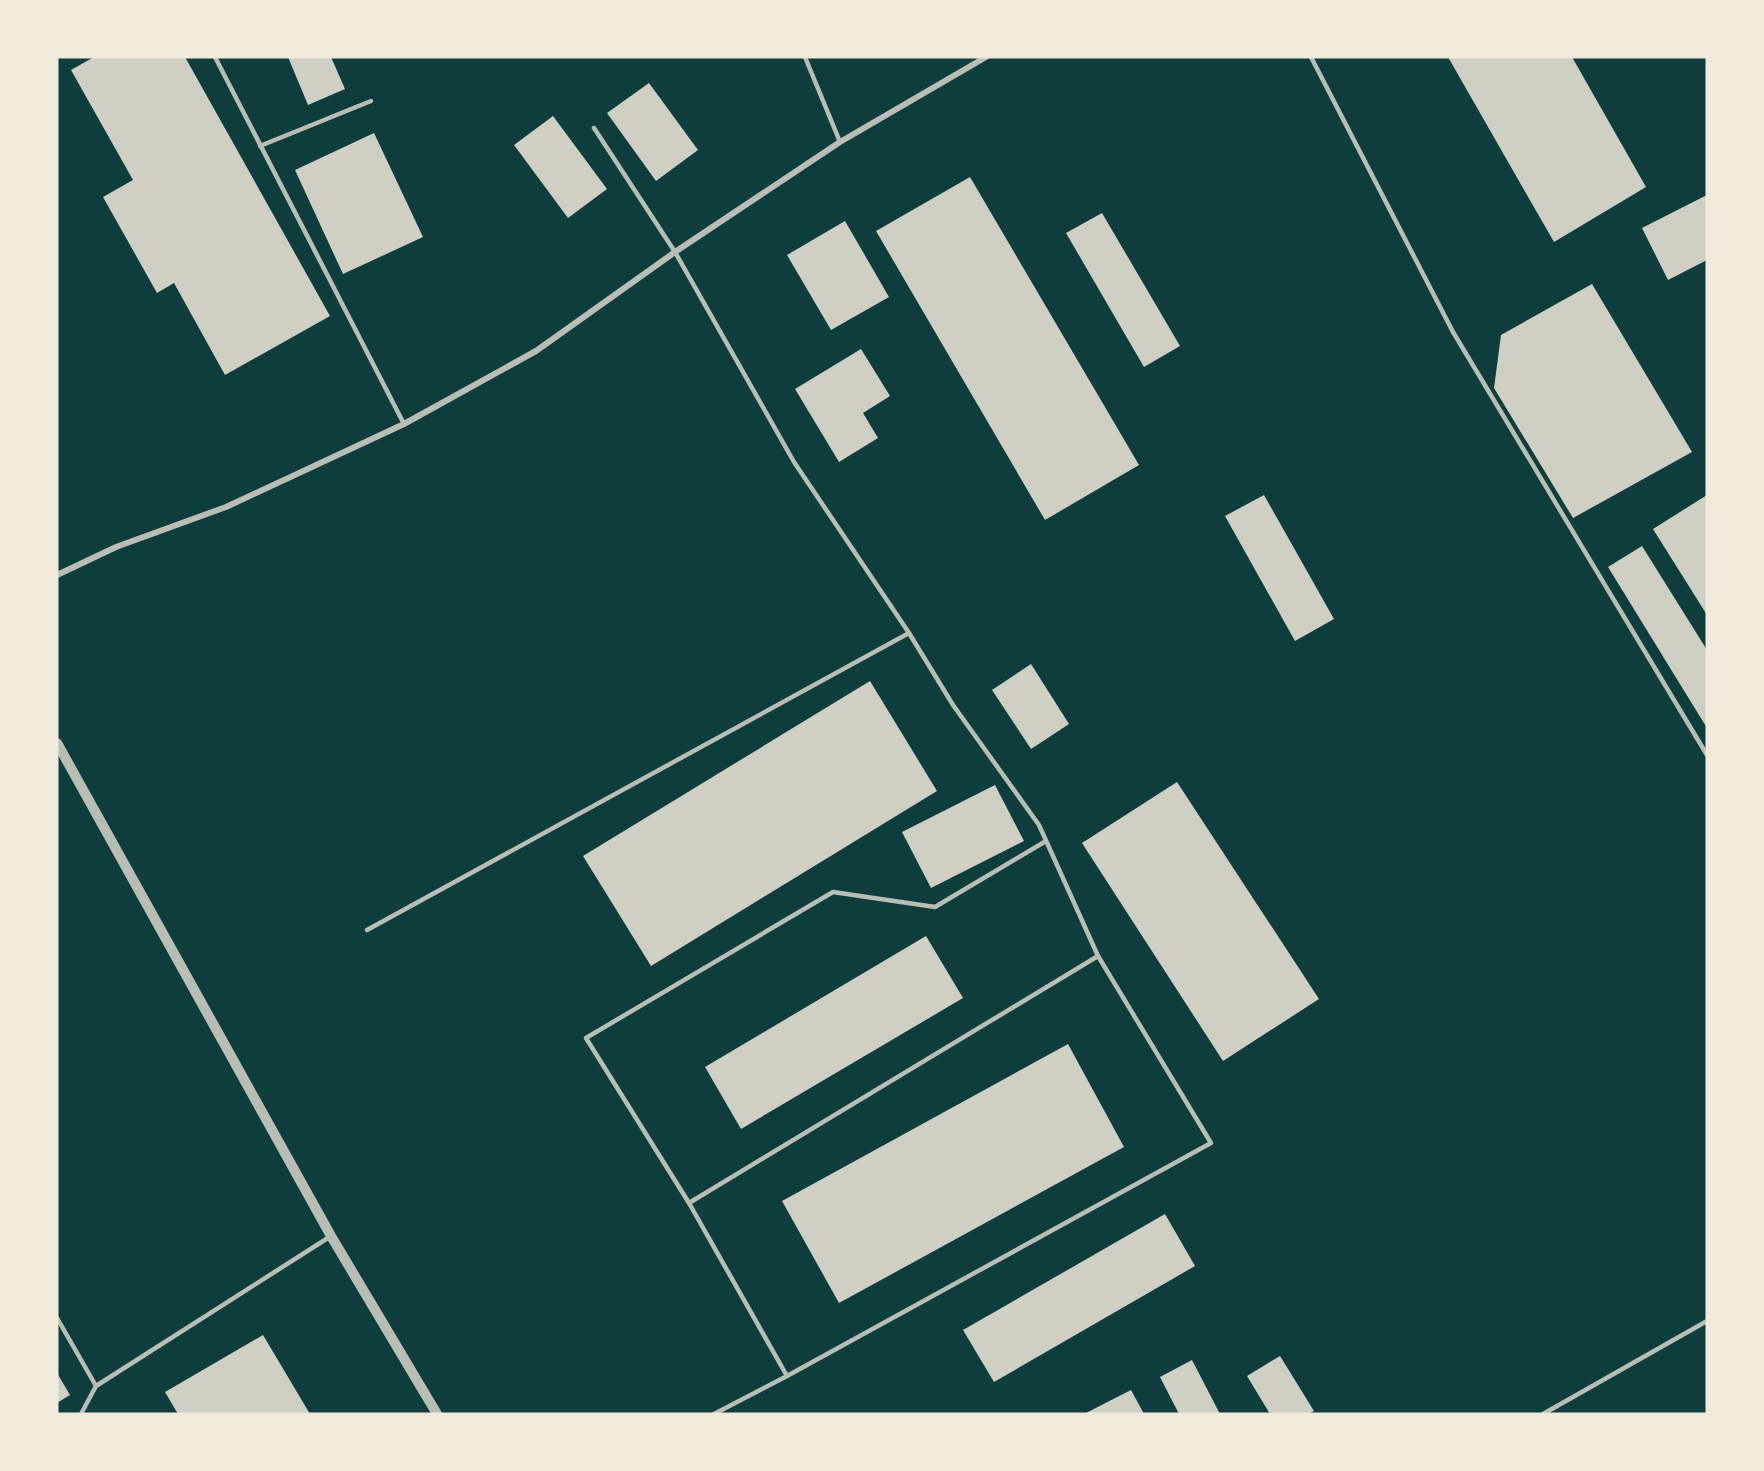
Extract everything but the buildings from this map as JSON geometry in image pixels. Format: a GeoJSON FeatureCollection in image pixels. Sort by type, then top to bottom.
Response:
{"type":"FeatureCollection","features":[{"type":"Feature","properties":{"kind":"street"},"geometry":{"type":"LineString","coordinates":[[57,575],[116,547],[226,507],[404,424],[536,351],[675,252],[840,142],[986,57]]}},
{"type":"Feature","properties":{"kind":"street"},"geometry":{"type":"LineString","coordinates":[[57,743],[331,1236],[437,1414]]}},
{"type":"Feature","properties":{"kind":"lane"},"geometry":{"type":"LineString","coordinates":[[215,57],[404,424]]}},
{"type":"Feature","properties":{"kind":"lane"},"geometry":{"type":"LineString","coordinates":[[805,57],[840,142]]}},
{"type":"Feature","properties":{"kind":"lane"},"geometry":{"type":"LineString","coordinates":[[1311,57],[1453,332],[1707,755]]}},
{"type":"Feature","properties":{"kind":"lane"},"geometry":{"type":"LineString","coordinates":[[260,146],[371,101]]}},
{"type":"Feature","properties":{"kind":"lane"},"geometry":{"type":"LineString","coordinates":[[594,128],[675,252],[794,462],[909,633],[953,705],[1039,825],[1098,956],[1211,1143],[714,1414]]}},
{"type":"Feature","properties":{"kind":"lane"},"geometry":{"type":"LineString","coordinates":[[367,930],[909,633]]}},
{"type":"Feature","properties":{"kind":"lane"},"geometry":{"type":"LineString","coordinates":[[787,1376],[689,1203],[585,1038],[834,892],[935,906],[1046,841]]}},
{"type":"Feature","properties":{"kind":"lane"},"geometry":{"type":"LineString","coordinates":[[689,1203],[1098,956]]}},
{"type":"Feature","properties":{"kind":"lane"},"geometry":{"type":"LineString","coordinates":[[81,1414],[96,1386],[331,1236]]}},
{"type":"Feature","properties":{"kind":"lane"},"geometry":{"type":"LineString","coordinates":[[57,1318],[96,1386]]}},
{"type":"Feature","properties":{"kind":"lane"},"geometry":{"type":"LineString","coordinates":[[1543,1414],[1707,1321]]}}]}
